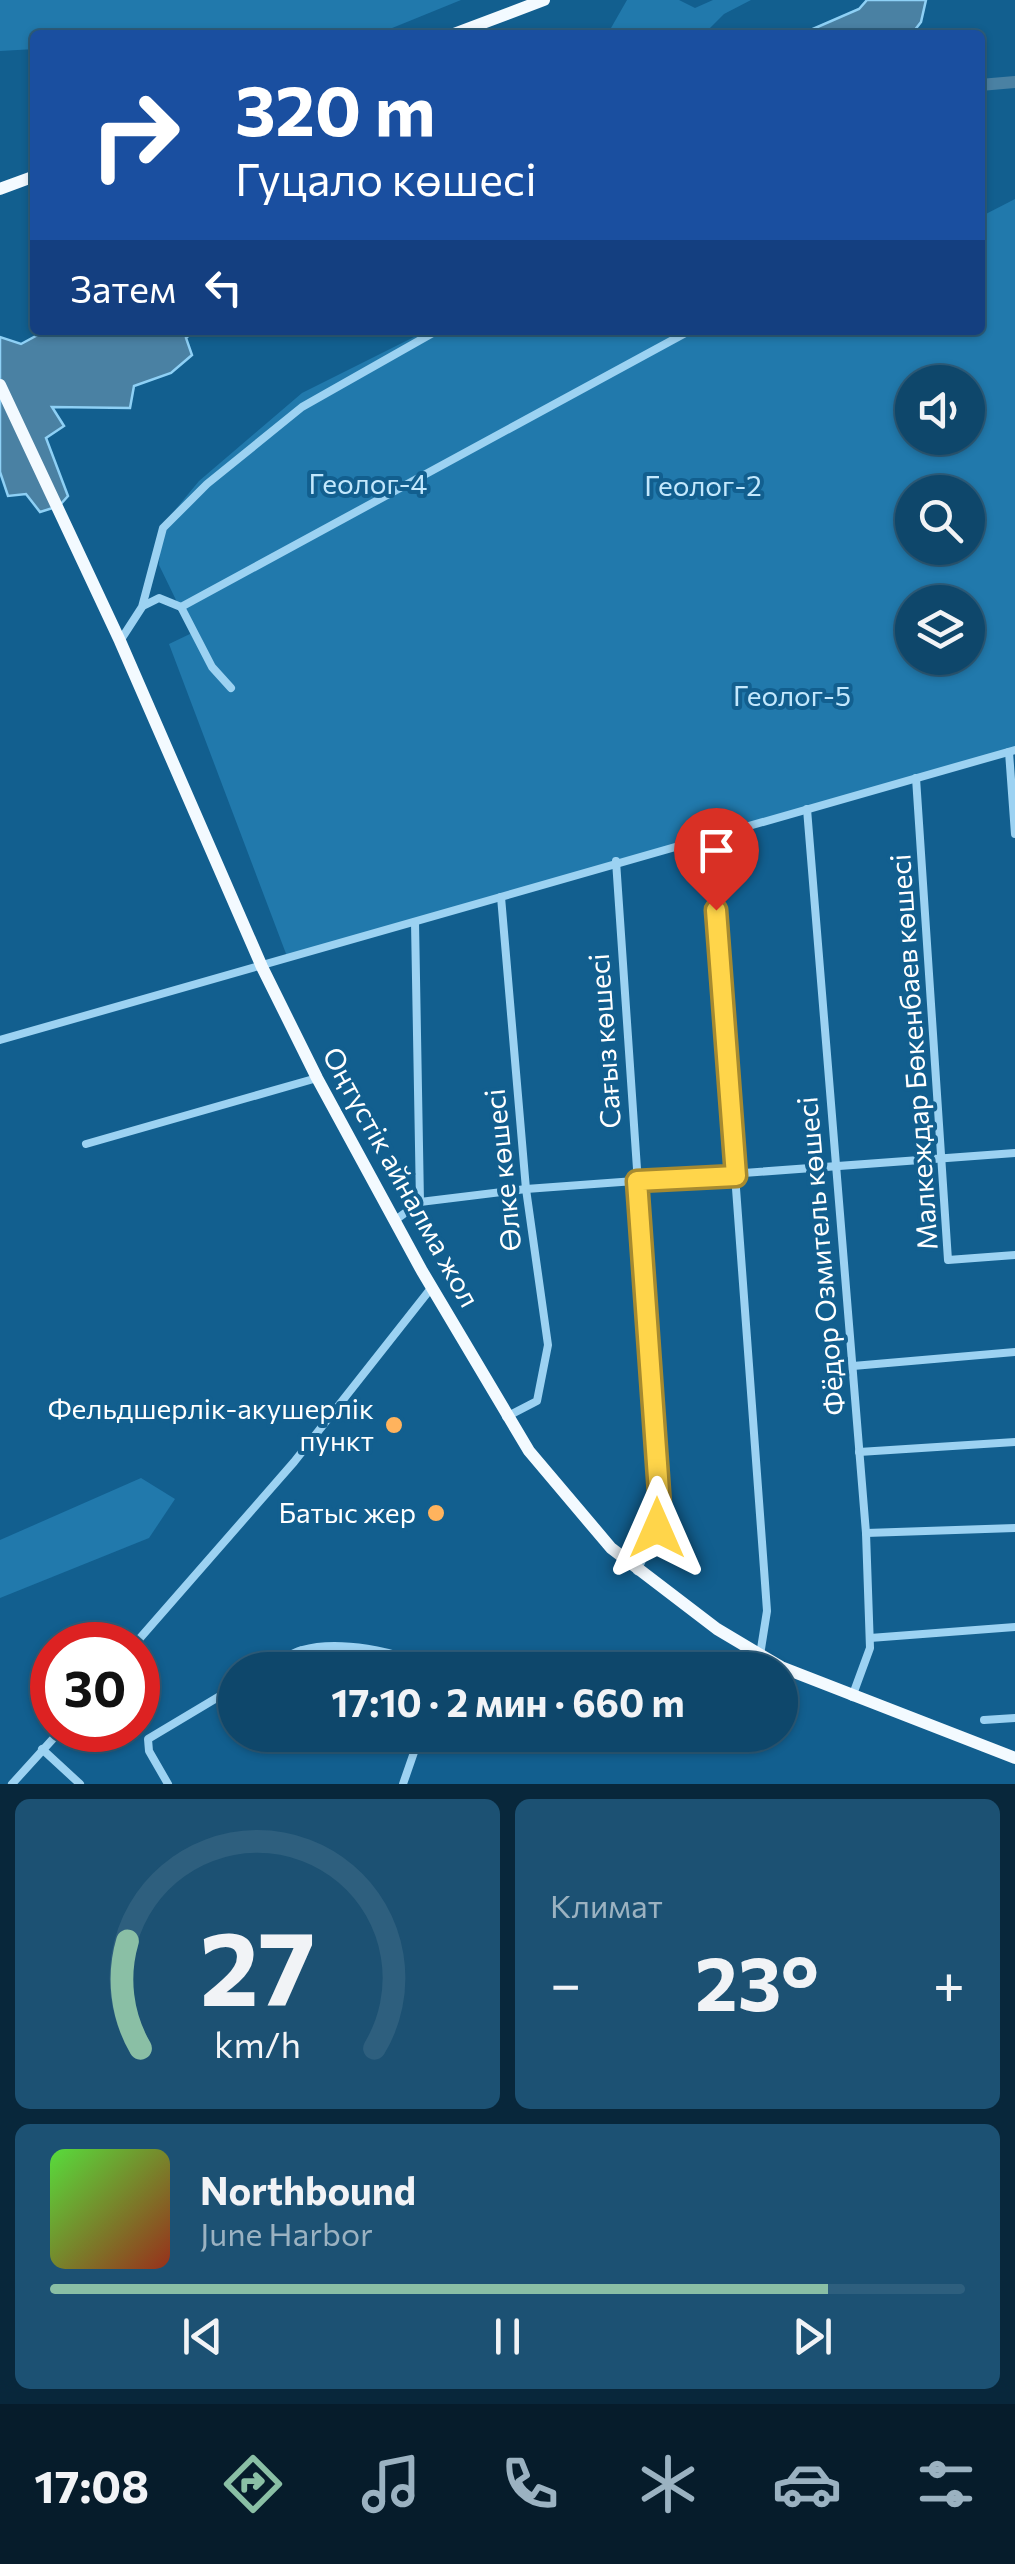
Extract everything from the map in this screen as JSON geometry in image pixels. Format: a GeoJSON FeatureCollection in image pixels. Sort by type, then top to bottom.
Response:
{"type":"FeatureCollection","features":[{"type":"Feature","properties":{"kind":"highway"},"geometry":{"type":"LineString","coordinates":[[465,30],[544,0]]}},
{"type":"Feature","properties":{"kind":"highway"},"geometry":{"type":"LineString","coordinates":[[0,189],[30,178]]}},
{"type":"Feature","properties":{"kind":"highway","name":"Оңтүстік айналма жол"},"geometry":{"type":"LineString","coordinates":[[0,385],[120,641],[262,967],[394,1221],[506,1417],[564,1497],[637,1572],[754,1652]]}},
{"type":"Feature","properties":{"kind":"highway","name":"Оңтүстік айналма жол"},"geometry":{"type":"LineString","coordinates":[[798,1673],[1015,1758]]}},
{"type":"Feature","properties":{"kind":"street"},"geometry":{"type":"LineString","coordinates":[[120,641],[142,607],[163,528],[207,484],[302,407],[429,335]]}},
{"type":"Feature","properties":{"kind":"street"},"geometry":{"type":"LineString","coordinates":[[181,607],[682,335]]}},
{"type":"Feature","properties":{"kind":"street"},"geometry":{"type":"LineString","coordinates":[[142,607],[159,598],[181,607],[212,667],[231,688]]}},
{"type":"Feature","properties":{"kind":"street"},"geometry":{"type":"LineString","coordinates":[[0,1040],[1012,751],[1015,834]]}},
{"type":"Feature","properties":{"kind":"street","name":"Малкеждар Бөкенбаев көшесі"},"geometry":{"type":"LineString","coordinates":[[916,778],[948,1260],[1015,1255]]}},
{"type":"Feature","properties":{"kind":"street","name":"Фёдор Озмитель көшесі"},"geometry":{"type":"LineString","coordinates":[[807,809],[866,1534],[870,1638],[852,1697]]}},
{"type":"Feature","properties":{"kind":"street"},"geometry":{"type":"LineString","coordinates":[[710,835],[767,1611],[761,1652]]}},
{"type":"Feature","properties":{"kind":"street","name":"Сағыз көшесі"},"geometry":{"type":"LineString","coordinates":[[616,862],[660,1506],[657,1528],[637,1572]]}},
{"type":"Feature","properties":{"kind":"street","name":"Өлке көшесі"},"geometry":{"type":"LineString","coordinates":[[500,896],[526,1190],[548,1363],[537,1400],[506,1417]]}},
{"type":"Feature","properties":{"kind":"street"},"geometry":{"type":"LineString","coordinates":[[416,922],[420,1202]]}},
{"type":"Feature","properties":{"kind":"street"},"geometry":{"type":"LineString","coordinates":[[86,1144],[317,1078]]}},
{"type":"Feature","properties":{"kind":"street"},"geometry":{"type":"LineString","coordinates":[[394,1221],[420,1202],[526,1190],[1015,1153]]}},
{"type":"Feature","properties":{"kind":"street"},"geometry":{"type":"LineString","coordinates":[[154,1622],[294,1462],[432,1288]]}},
{"type":"Feature","properties":{"kind":"street"},"geometry":{"type":"LineString","coordinates":[[853,1366],[1015,1352]]}},
{"type":"Feature","properties":{"kind":"street"},"geometry":{"type":"LineString","coordinates":[[860,1452],[1015,1442]]}},
{"type":"Feature","properties":{"kind":"street"},"geometry":{"type":"LineString","coordinates":[[866,1534],[1015,1528]]}},
{"type":"Feature","properties":{"kind":"street"},"geometry":{"type":"LineString","coordinates":[[870,1638],[1015,1627]]}},
{"type":"Feature","properties":{"kind":"street"},"geometry":{"type":"LineString","coordinates":[[298,1652],[388,1652]]}},
{"type":"Feature","properties":{"kind":"street"},"geometry":{"type":"LineString","coordinates":[[168,1784],[148,1750],[152,1734],[218,1697]]}},
{"type":"Feature","properties":{"kind":"street"},"geometry":{"type":"LineString","coordinates":[[984,1720],[1015,1718]]}},
{"type":"Feature","properties":{"kind":"street"},"geometry":{"type":"LineString","coordinates":[[12,1784],[39,1752]]}},
{"type":"Feature","properties":{"kind":"street"},"geometry":{"type":"LineString","coordinates":[[45,1752],[69,1780],[80,1784]]}},
{"type":"Feature","properties":{"kind":"street"},"geometry":{"type":"LineString","coordinates":[[403,1784],[414,1752]]}},
{"type":"Feature","properties":{"kind":"green space"},"geometry":{"type":"Polygon","coordinates":[[[0,0],[461,0],[387,30],[30,30],[30,49],[0,51],[0,0]]]}},
{"type":"Feature","properties":{"kind":"green space"},"geometry":{"type":"Polygon","coordinates":[[[627,0],[679,0],[695,8],[713,0],[751,0],[724,14],[708,30],[610,30],[627,0]]]}},
{"type":"Feature","properties":{"kind":"green space"},"geometry":{"type":"Polygon","coordinates":[[[1015,199],[1015,751],[288,959],[169,644],[192,633],[159,565],[161,527],[199,481],[302,393],[418,335],[985,335],[985,214],[1015,199]]]}},
{"type":"Feature","properties":{"kind":"green space"},"geometry":{"type":"Polygon","coordinates":[[[141,1478],[175,1499],[149,1538],[0,1598],[0,1540],[141,1478]]]}},
{"type":"Feature","properties":{"kind":"shaded area"},"geometry":{"type":"Polygon","coordinates":[[[867,0],[926,0],[915,30],[811,30],[859,9],[867,0]]]}},
{"type":"Feature","properties":{"kind":"shaded area"},"geometry":{"type":"Polygon","coordinates":[[[38,335],[189,335],[186,338],[192,355],[171,373],[134,386],[130,408],[52,407],[64,426],[46,438],[68,496],[59,506],[40,512],[26,494],[8,496],[0,472],[0,337],[21,344],[38,335]]]}},
{"type":"Feature","properties":{"kind":"waterway"},"geometry":{"type":"LineString","coordinates":[[985,85],[1015,82]]}},
{"type":"Feature","properties":{"kind":"place","name":"Фельдшерлік-акушерлік пункт"},"geometry":{"type":"Point","coordinates":[394,1425]}},
{"type":"Feature","properties":{"kind":"place","name":"Батыс жер"},"geometry":{"type":"Point","coordinates":[436,1513]}},
{"type":"Feature","properties":{"kind":"route"},"geometry":{"type":"LineString","coordinates":[[657,1528],[660,1506],[637,1181],[736,1176],[716,910]]}},
{"type":"Feature","properties":{"kind":"park label","name":"Геолог-4"},"geometry":{"type":"Point","coordinates":[368,484]}},
{"type":"Feature","properties":{"kind":"park label","name":"Геолог-2"},"geometry":{"type":"Point","coordinates":[703,486]}},
{"type":"Feature","properties":{"kind":"park label","name":"Геолог-5"},"geometry":{"type":"Point","coordinates":[792,696]}}]}
